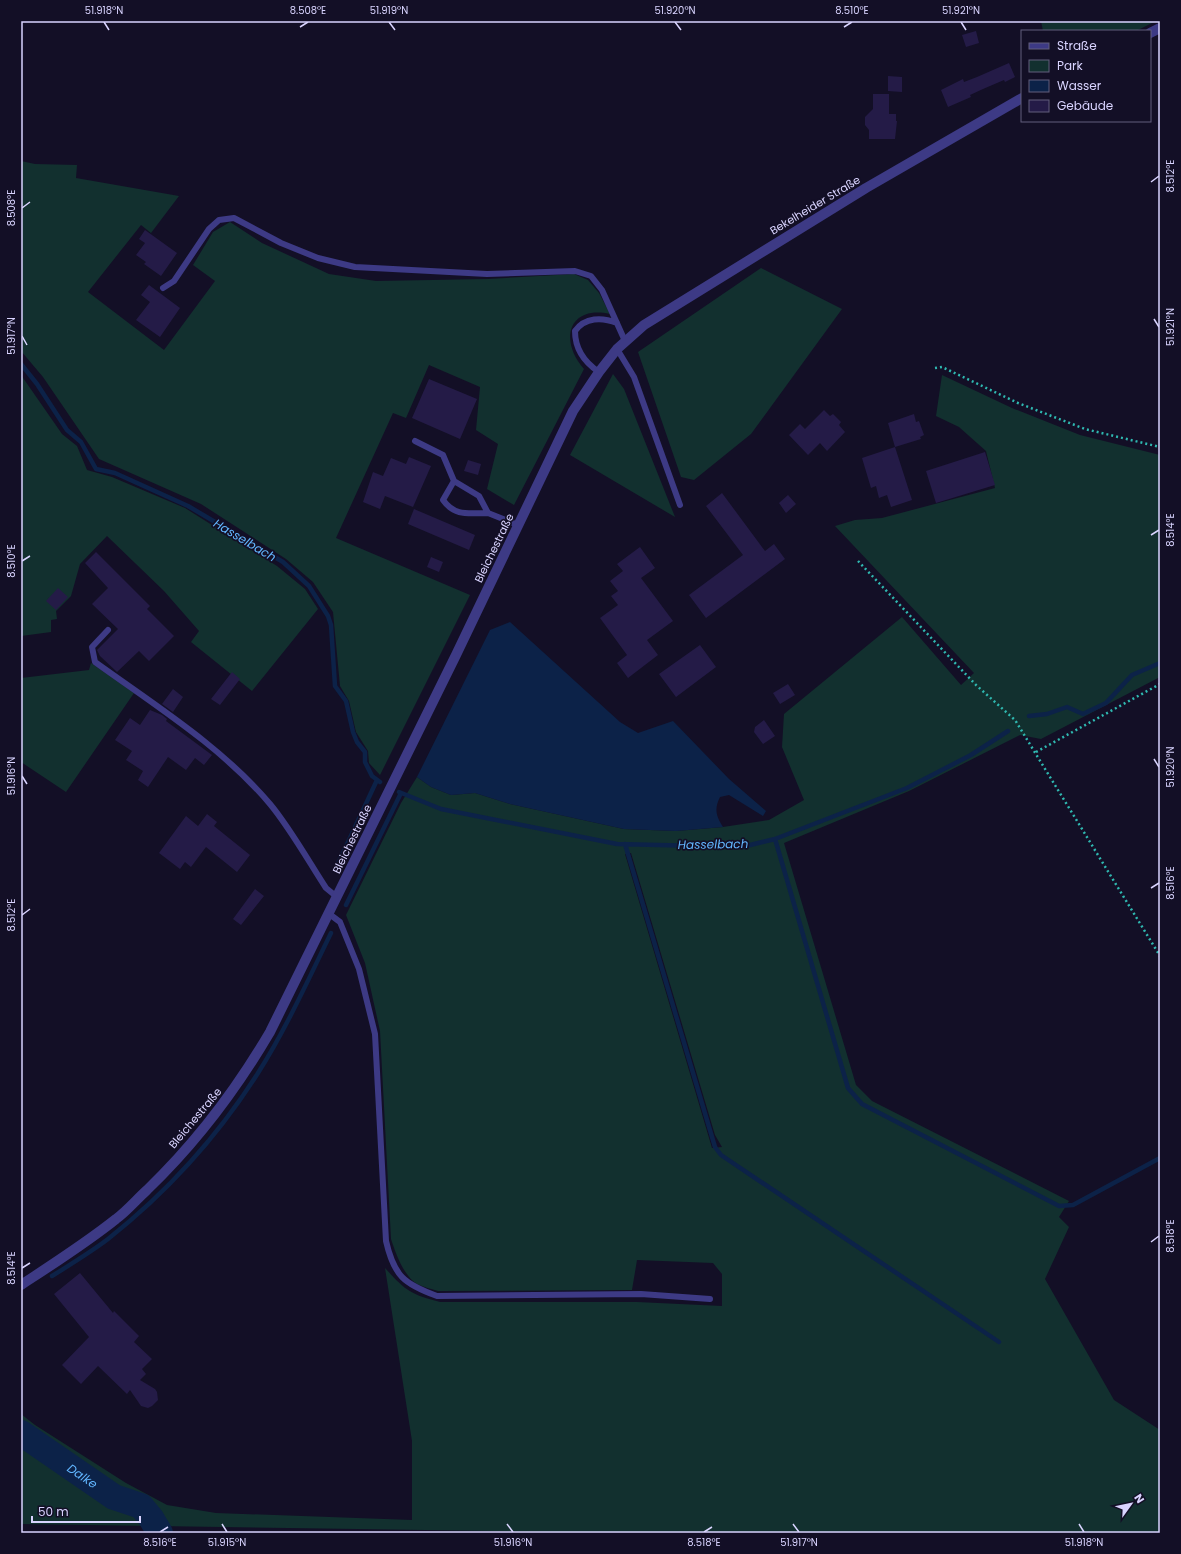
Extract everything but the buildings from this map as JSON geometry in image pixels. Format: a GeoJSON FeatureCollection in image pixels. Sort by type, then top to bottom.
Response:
{"type":"FeatureCollection","features":[{"type":"Feature","properties":{"kind":"street"},"geometry":{"type":"LineString","coordinates":[[1151,32],[1160,28]]}},
{"type":"Feature","properties":{"kind":"street","name":"Bekelheider Straße"},"geometry":{"type":"LineString","coordinates":[[625,341],[644,325],[762,251],[866,188],[1021,99]]}},
{"type":"Feature","properties":{"kind":"street","name":"Bleichestraße"},"geometry":{"type":"LineString","coordinates":[[21,1285],[117,1219],[160,1177],[224,1104],[249,1069],[270,1032],[573,411],[599,372],[625,341]]}},
{"type":"Feature","properties":{"kind":"lane"},"geometry":{"type":"LineString","coordinates":[[163,288],[174,281],[209,229],[219,220],[234,218],[281,243],[318,258],[354,267],[487,274],[575,271],[591,276],[602,290],[625,341]]}},
{"type":"Feature","properties":{"kind":"lane"},"geometry":{"type":"LineString","coordinates":[[599,372],[584,359],[577,348],[576,331],[584,322],[596,318],[607,319],[617,323]]}},
{"type":"Feature","properties":{"kind":"lane"},"geometry":{"type":"LineString","coordinates":[[617,350],[634,377],[680,505]]}},
{"type":"Feature","properties":{"kind":"lane"},"geometry":{"type":"LineString","coordinates":[[415,441],[443,455],[454,481],[479,496],[488,513]]}},
{"type":"Feature","properties":{"kind":"lane"},"geometry":{"type":"LineString","coordinates":[[454,481],[442,500],[449,509],[464,513],[488,513],[518,525]]}},
{"type":"Feature","properties":{"kind":"lane"},"geometry":{"type":"LineString","coordinates":[[108,630],[92,647],[96,662],[210,746],[249,781],[271,806],[326,888],[336,897]]}},
{"type":"Feature","properties":{"kind":"lane"},"geometry":{"type":"LineString","coordinates":[[328,913],[340,922],[359,969],[375,1034],[386,1241],[390,1258],[405,1282],[415,1289],[437,1296],[641,1294],[710,1299]]}},
{"type":"Feature","properties":{"kind":"path"},"geometry":{"type":"LineString","coordinates":[[935,368],[942,367],[1018,403],[1085,430],[1160,447]]}},
{"type":"Feature","properties":{"kind":"path"},"geometry":{"type":"LineString","coordinates":[[858,561],[976,685],[1016,720],[1160,956]]}},
{"type":"Feature","properties":{"kind":"path"},"geometry":{"type":"LineString","coordinates":[[1036,752],[1160,684]]}},
{"type":"Feature","properties":{"kind":"green space"},"geometry":{"type":"Polygon","coordinates":[[[1041,21],[1156,21],[1138,30],[1043,30],[1041,21]]]}},
{"type":"Feature","properties":{"kind":"green space"},"geometry":{"type":"Polygon","coordinates":[[[21,161],[35,164],[77,165],[76,178],[179,196],[151,233],[141,225],[88,292],[164,350],[215,281],[193,265],[213,232],[230,222],[262,243],[329,274],[376,281],[488,279],[574,274],[588,280],[599,293],[610,314],[596,313],[585,315],[577,320],[572,328],[570,337],[572,347],[576,358],[584,369],[514,505],[487,489],[498,444],[476,430],[480,387],[429,365],[406,418],[393,413],[336,538],[470,595],[380,775],[369,763],[368,751],[356,732],[349,701],[340,686],[333,612],[313,582],[286,559],[201,504],[99,459],[43,377],[21,351],[21,161]]]}},
{"type":"Feature","properties":{"kind":"green space"},"geometry":{"type":"Polygon","coordinates":[[[761,268],[842,309],[751,434],[694,480],[681,477],[638,352],[761,268]]]}},
{"type":"Feature","properties":{"kind":"green space"},"geometry":{"type":"Polygon","coordinates":[[[613,374],[624,389],[675,517],[570,455],[613,374]]]}},
{"type":"Feature","properties":{"kind":"green space"},"geometry":{"type":"Polygon","coordinates":[[[21,375],[62,434],[77,446],[87,470],[112,477],[185,508],[277,566],[305,589],[318,609],[252,691],[191,642],[199,631],[164,591],[107,536],[80,564],[71,596],[56,611],[57,619],[51,620],[51,632],[21,636],[21,375]]]}},
{"type":"Feature","properties":{"kind":"green space"},"geometry":{"type":"Polygon","coordinates":[[[942,375],[1012,408],[1080,435],[1160,455],[1160,677],[1041,739],[1020,735],[909,791],[784,843],[856,1085],[872,1101],[1069,1201],[1059,1217],[1069,1227],[1045,1279],[1114,1400],[1160,1430],[1160,1533],[626,1533],[21,1524],[21,1414],[35,1425],[126,1483],[167,1505],[216,1513],[412,1520],[412,1441],[385,1268],[409,1291],[422,1297],[440,1302],[637,1302],[722,1306],[722,1274],[713,1263],[637,1260],[632,1290],[438,1291],[419,1285],[412,1280],[404,1270],[391,1239],[380,1031],[365,963],[346,915],[401,803],[417,777],[431,787],[451,795],[475,793],[510,804],[624,829],[676,831],[723,827],[769,820],[804,800],[782,747],[784,714],[902,617],[961,685],[974,673],[835,526],[855,520],[882,518],[995,488],[986,451],[959,427],[936,416],[942,375]],[[631,853],[625,854],[712,1148],[722,1147],[715,1135],[631,853]]]}},
{"type":"Feature","properties":{"kind":"green space"},"geometry":{"type":"Polygon","coordinates":[[[91,663],[134,693],[66,792],[21,762],[21,678],[89,670],[91,663]]]}},
{"type":"Feature","properties":{"kind":"water"},"geometry":{"type":"Polygon","coordinates":[[[510,622],[620,722],[638,733],[673,721],[729,779],[766,811],[763,816],[729,795],[720,797],[716,809],[717,816],[723,827],[676,831],[624,829],[510,804],[475,793],[451,795],[431,787],[417,777],[490,630],[510,622]]]}},
{"type":"Feature","properties":{"kind":"waterway","name":"Hasselbach"},"geometry":{"type":"LineString","coordinates":[[21,364],[37,384],[67,430],[81,442],[96,469],[115,473],[188,506],[283,562],[309,586],[328,616],[331,625],[335,686],[346,701],[353,732],[357,742],[365,752],[365,762],[372,776],[380,782]]}},
{"type":"Feature","properties":{"kind":"waterway","name":"Hasselbach"},"geometry":{"type":"LineString","coordinates":[[1029,716],[1047,714],[1067,707],[1083,714],[1106,703],[1132,675],[1160,663]]}},
{"type":"Feature","properties":{"kind":"waterway","name":"Hasselbach"},"geometry":{"type":"LineString","coordinates":[[399,792],[441,809],[617,844],[742,847],[775,839],[907,788],[971,755],[1008,731]]}},
{"type":"Feature","properties":{"kind":"waterway"},"geometry":{"type":"LineString","coordinates":[[335,870],[377,780]]}},
{"type":"Feature","properties":{"kind":"waterway"},"geometry":{"type":"LineString","coordinates":[[346,905],[401,793]]}},
{"type":"Feature","properties":{"kind":"waterway"},"geometry":{"type":"LineString","coordinates":[[775,839],[848,1088],[862,1104],[1059,1206],[1073,1205],[1160,1158]]}},
{"type":"Feature","properties":{"kind":"waterway"},"geometry":{"type":"LineString","coordinates":[[625,844],[715,1147],[721,1155],[999,1342]]}},
{"type":"Feature","properties":{"kind":"waterway"},"geometry":{"type":"LineString","coordinates":[[52,1276],[108,1239],[150,1203],[190,1162],[226,1119],[258,1073],[278,1039],[331,933]]}},
{"type":"Feature","properties":{"kind":"waterway","name":"Dalke"},"geometry":{"type":"LineString","coordinates":[[21,1433],[114,1497],[141,1506],[151,1518],[160,1533]]}}]}
